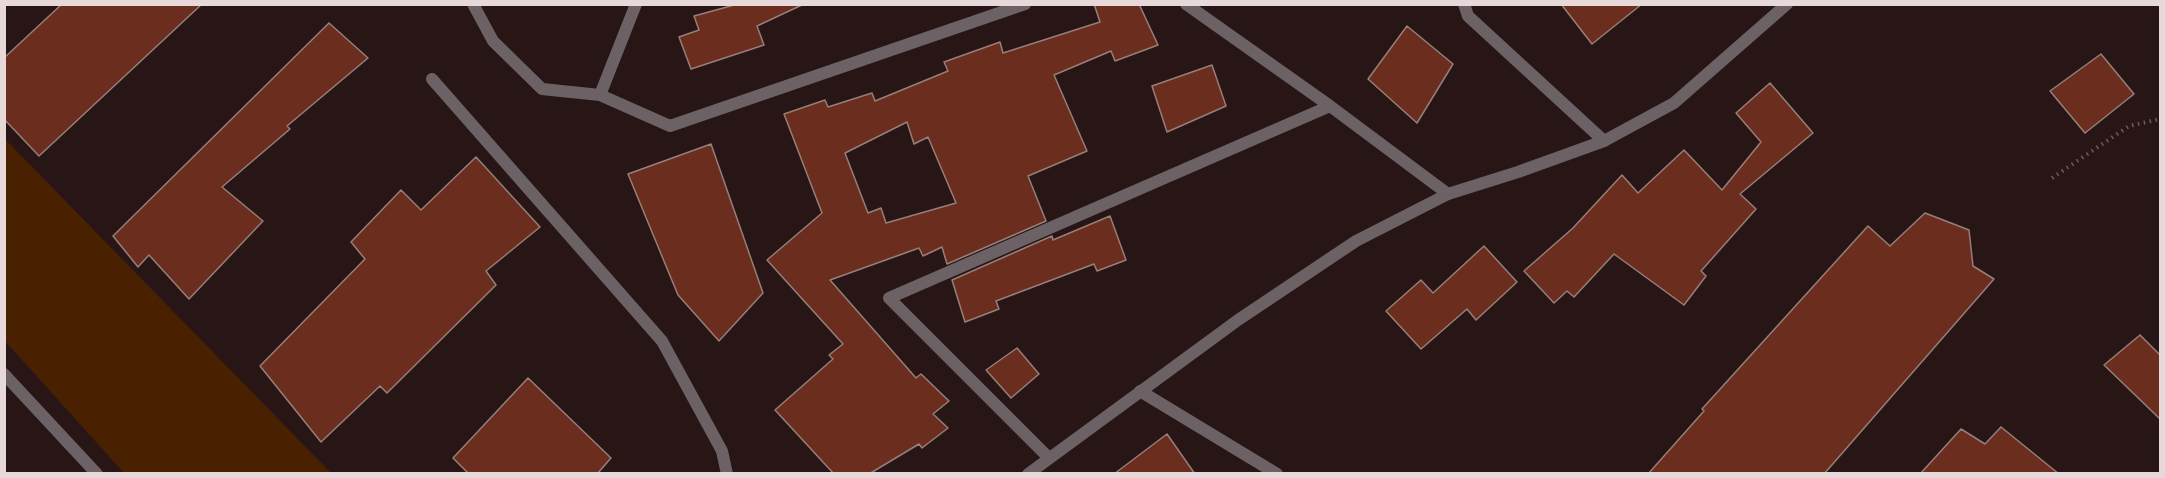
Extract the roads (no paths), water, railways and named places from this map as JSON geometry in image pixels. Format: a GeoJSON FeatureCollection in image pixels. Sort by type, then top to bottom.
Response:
{"type":"FeatureCollection","features":[{"type":"Feature","properties":{"kind":"street"},"geometry":{"type":"LineString","coordinates":[[473,4],[493,41],[542,88],[600,95],[670,126],[1025,4]]}},
{"type":"Feature","properties":{"kind":"street"},"geometry":{"type":"LineString","coordinates":[[600,95],[636,4]]}},
{"type":"Feature","properties":{"kind":"street"},"geometry":{"type":"LineString","coordinates":[[1186,4],[1330,106],[1448,194]]}},
{"type":"Feature","properties":{"kind":"street"},"geometry":{"type":"LineString","coordinates":[[1464,4],[1468,16],[1604,141]]}},
{"type":"Feature","properties":{"kind":"street"},"geometry":{"type":"LineString","coordinates":[[1028,474],[1238,320],[1356,241],[1448,194],[1604,141],[1674,103],[1787,4]]}},
{"type":"Feature","properties":{"kind":"street"},"geometry":{"type":"LineString","coordinates":[[432,79],[662,341],[722,451],[727,474]]}},
{"type":"Feature","properties":{"kind":"street"},"geometry":{"type":"LineString","coordinates":[[1048,458],[889,298],[1330,106]]}},
{"type":"Feature","properties":{"kind":"street"},"geometry":{"type":"LineString","coordinates":[[4,374],[97,474]]}},
{"type":"Feature","properties":{"kind":"street"},"geometry":{"type":"LineString","coordinates":[[1140,391],[1277,474]]}}]}
